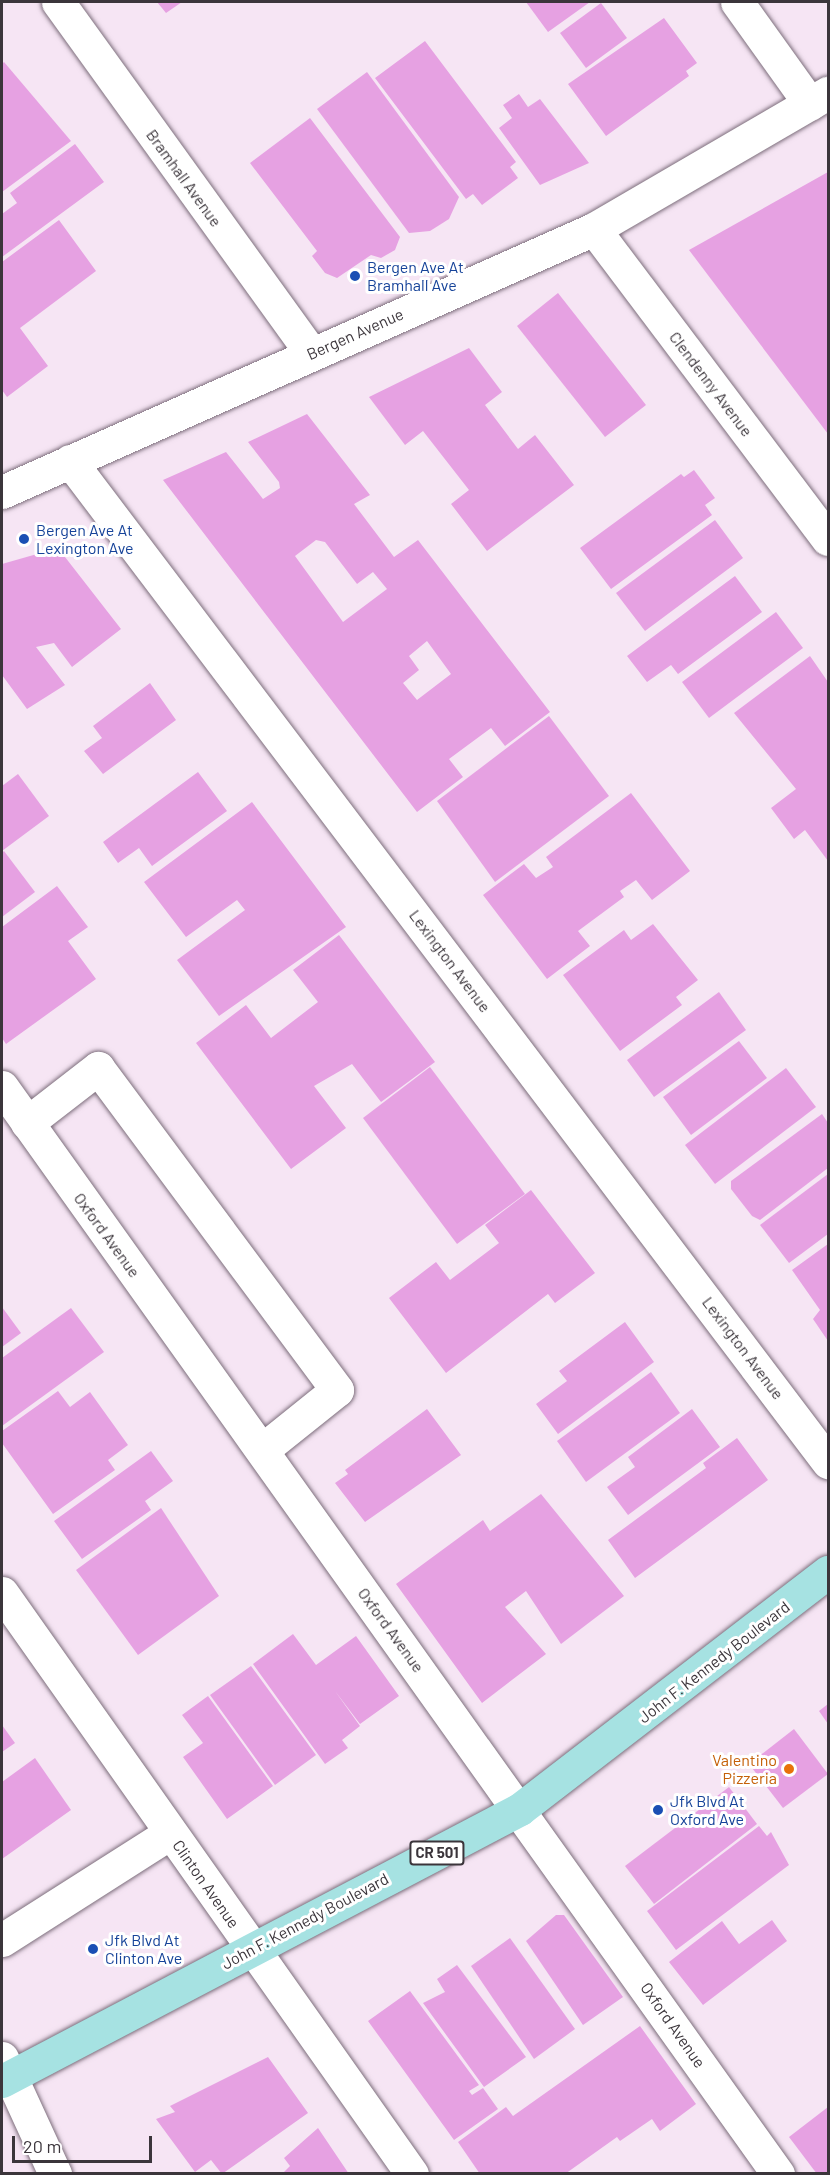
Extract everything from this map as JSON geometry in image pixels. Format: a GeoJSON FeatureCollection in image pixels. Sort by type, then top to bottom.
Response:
{"type":"FeatureCollection","features":[{"type":"Feature","properties":{"kind":"main road","name":"John F. Kennedy Boulevard"},"geometry":{"type":"LineString","coordinates":[[4,2072],[252,1949],[520,1809],[828,1572]]}},
{"type":"Feature","properties":{"kind":"street","name":"Bramhall Avenue"},"geometry":{"type":"LineString","coordinates":[[58,2],[311,354]]}},
{"type":"Feature","properties":{"kind":"street"},"geometry":{"type":"LineString","coordinates":[[737,2],[819,98]]}},
{"type":"Feature","properties":{"kind":"street","name":"Bergen Avenue"},"geometry":{"type":"LineString","coordinates":[[2,492],[594,229],[819,98]]}},
{"type":"Feature","properties":{"kind":"street","name":"Clendenny Avenue"},"geometry":{"type":"LineString","coordinates":[[594,229],[828,538]]}},
{"type":"Feature","properties":{"kind":"street","name":"Lexington Avenue"},"geometry":{"type":"LineString","coordinates":[[70,461],[828,1462]]}},
{"type":"Feature","properties":{"kind":"street"},"geometry":{"type":"LineString","coordinates":[[27,1123],[98,1068],[337,1390],[262,1450]]}},
{"type":"Feature","properties":{"kind":"street","name":"Oxford Avenue"},"geometry":{"type":"LineString","coordinates":[[2,1087],[520,1809],[778,2174]]}},
{"type":"Feature","properties":{"kind":"street","name":"Clinton Avenue"},"geometry":{"type":"LineString","coordinates":[[2,1593],[412,2174]]}},
{"type":"Feature","properties":{"kind":"street"},"geometry":{"type":"LineString","coordinates":[[2,1940],[170,1833]]}},
{"type":"Feature","properties":{"kind":"street"},"geometry":{"type":"LineString","coordinates":[[4,2072],[55,2174]]}},
{"type":"Feature","properties":{"kind":"building"},"geometry":{"type":"Polygon","coordinates":[[[157,2],[182,2],[166,13],[157,2]]]}},
{"type":"Feature","properties":{"kind":"building"},"geometry":{"type":"Polygon","coordinates":[[[526,2],[590,2],[548,32],[526,2]]]}},
{"type":"Feature","properties":{"kind":"building"},"geometry":{"type":"Polygon","coordinates":[[[601,3],[627,38],[586,68],[560,33],[601,3]]]}},
{"type":"Feature","properties":{"kind":"building"},"geometry":{"type":"Polygon","coordinates":[[[664,18],[697,63],[686,71],[689,76],[606,136],[568,84],[664,18]]]}},
{"type":"Feature","properties":{"kind":"building"},"geometry":{"type":"Polygon","coordinates":[[[425,41],[516,162],[510,167],[518,178],[482,205],[473,194],[466,199],[375,78],[425,41]]]}},
{"type":"Feature","properties":{"kind":"building"},"geometry":{"type":"Polygon","coordinates":[[[4,62],[71,141],[2,192],[2,64],[4,62]]]}},
{"type":"Feature","properties":{"kind":"building"},"geometry":{"type":"Polygon","coordinates":[[[367,72],[459,197],[449,219],[430,231],[409,233],[317,109],[367,72]]]}},
{"type":"Feature","properties":{"kind":"building"},"geometry":{"type":"Polygon","coordinates":[[[519,94],[528,107],[540,99],[589,163],[540,185],[499,128],[512,118],[503,105],[519,94]]]}},
{"type":"Feature","properties":{"kind":"building"},"geometry":{"type":"Polygon","coordinates":[[[310,118],[400,237],[395,250],[381,258],[371,255],[337,278],[325,273],[312,256],[317,251],[250,163],[310,118]]]}},
{"type":"Feature","properties":{"kind":"building"},"geometry":{"type":"Polygon","coordinates":[[[75,144],[104,182],[2,257],[2,214],[17,203],[10,193],[75,144]]]}},
{"type":"Feature","properties":{"kind":"building"},"geometry":{"type":"Polygon","coordinates":[[[828,172],[828,434],[689,250],[828,172]]]}},
{"type":"Feature","properties":{"kind":"building"},"geometry":{"type":"Polygon","coordinates":[[[59,220],[96,271],[20,328],[48,366],[7,397],[2,390],[2,262],[59,220]]]}},
{"type":"Feature","properties":{"kind":"building"},"geometry":{"type":"Polygon","coordinates":[[[558,293],[646,405],[605,437],[517,326],[558,293]]]}},
{"type":"Feature","properties":{"kind":"building"},"geometry":{"type":"Polygon","coordinates":[[[469,348],[502,392],[485,405],[518,449],[535,435],[574,485],[487,551],[451,504],[469,490],[423,431],[405,445],[369,397],[469,348]]]}},
{"type":"Feature","properties":{"kind":"building"},"geometry":{"type":"Polygon","coordinates":[[[307,414],[370,495],[354,504],[394,557],[418,540],[550,712],[505,746],[491,728],[449,759],[463,777],[417,812],[163,480],[226,452],[263,499],[280,488],[279,482],[248,442],[307,414]],[[316,540],[295,556],[343,622],[387,589],[373,572],[357,584],[325,542],[316,540]],[[427,641],[409,656],[419,670],[403,683],[417,700],[451,674],[427,641]]]}},
{"type":"Feature","properties":{"kind":"building"},"geometry":{"type":"Polygon","coordinates":[[[694,470],[715,498],[705,505],[712,515],[611,589],[580,548],[681,474],[684,477],[694,470]]]}},
{"type":"Feature","properties":{"kind":"building"},"geometry":{"type":"Polygon","coordinates":[[[715,520],[743,558],[645,631],[616,593],[715,520]]]}},
{"type":"Feature","properties":{"kind":"building"},"geometry":{"type":"Polygon","coordinates":[[[58,548],[121,629],[72,667],[54,643],[36,647],[65,685],[27,709],[2,675],[2,564],[58,548]]]}},
{"type":"Feature","properties":{"kind":"building"},"geometry":{"type":"Polygon","coordinates":[[[735,576],[762,612],[678,674],[671,665],[647,682],[627,656],[735,576]]]}},
{"type":"Feature","properties":{"kind":"building"},"geometry":{"type":"Polygon","coordinates":[[[776,612],[803,648],[709,718],[682,682],[776,612]]]}},
{"type":"Feature","properties":{"kind":"building"},"geometry":{"type":"Polygon","coordinates":[[[810,656],[828,682],[828,861],[805,830],[794,839],[771,808],[796,789],[734,713],[810,656]]]}},
{"type":"Feature","properties":{"kind":"building"},"geometry":{"type":"Polygon","coordinates":[[[150,683],[176,720],[103,774],[84,751],[102,738],[93,726],[150,683]]]}},
{"type":"Feature","properties":{"kind":"building"},"geometry":{"type":"Polygon","coordinates":[[[549,716],[609,796],[495,882],[437,801],[549,716]]]}},
{"type":"Feature","properties":{"kind":"building"},"geometry":{"type":"Polygon","coordinates":[[[198,772],[227,811],[152,866],[139,848],[118,863],[103,842],[198,772]]]}},
{"type":"Feature","properties":{"kind":"building"},"geometry":{"type":"Polygon","coordinates":[[[18,774],[49,816],[2,851],[2,786],[18,774]]]}},
{"type":"Feature","properties":{"kind":"building"},"geometry":{"type":"Polygon","coordinates":[[[631,793],[690,871],[652,900],[636,880],[620,891],[624,897],[578,931],[590,946],[547,979],[483,895],[524,864],[536,878],[553,867],[546,857],[631,793]]]}},
{"type":"Feature","properties":{"kind":"building"},"geometry":{"type":"Polygon","coordinates":[[[252,802],[346,927],[219,1016],[177,960],[245,910],[237,900],[186,937],[144,882],[252,802]]]}},
{"type":"Feature","properties":{"kind":"building"},"geometry":{"type":"Polygon","coordinates":[[[4,851],[35,892],[2,917],[2,853],[4,851]]]}},
{"type":"Feature","properties":{"kind":"building"},"geometry":{"type":"Polygon","coordinates":[[[57,886],[88,927],[68,941],[96,979],[6,1044],[2,1038],[2,927],[57,886]]]}},
{"type":"Feature","properties":{"kind":"building"},"geometry":{"type":"Polygon","coordinates":[[[653,924],[698,980],[676,997],[682,1005],[620,1051],[563,975],[624,930],[631,940],[653,924]]]}},
{"type":"Feature","properties":{"kind":"building"},"geometry":{"type":"Polygon","coordinates":[[[339,935],[435,1062],[381,1102],[352,1064],[314,1086],[346,1128],[291,1169],[196,1043],[246,1005],[271,1038],[318,1002],[293,970],[339,935]]]}},
{"type":"Feature","properties":{"kind":"building"},"geometry":{"type":"Polygon","coordinates":[[[719,992],[746,1030],[654,1097],[627,1060],[719,992]]]}},
{"type":"Feature","properties":{"kind":"building"},"geometry":{"type":"Polygon","coordinates":[[[739,1041],[767,1078],[691,1135],[663,1097],[739,1041]]]}},
{"type":"Feature","properties":{"kind":"building"},"geometry":{"type":"Polygon","coordinates":[[[430,1067],[525,1194],[457,1244],[363,1118],[430,1067]]]}},
{"type":"Feature","properties":{"kind":"building"},"geometry":{"type":"Polygon","coordinates":[[[786,1068],[816,1107],[715,1184],[685,1145],[786,1068]]]}},
{"type":"Feature","properties":{"kind":"building"},"geometry":{"type":"Polygon","coordinates":[[[822,1114],[828,1123],[828,1168],[760,1220],[752,1216],[731,1189],[731,1181],[822,1114]]]}},
{"type":"Feature","properties":{"kind":"building"},"geometry":{"type":"Polygon","coordinates":[[[828,1174],[828,1234],[789,1263],[760,1225],[828,1174]]]}},
{"type":"Feature","properties":{"kind":"building"},"geometry":{"type":"Polygon","coordinates":[[[531,1190],[595,1273],[555,1303],[548,1294],[446,1373],[389,1298],[436,1262],[450,1280],[499,1243],[485,1225],[531,1190]]]}},
{"type":"Feature","properties":{"kind":"building"},"geometry":{"type":"Polygon","coordinates":[[[828,1244],[828,1341],[813,1319],[820,1310],[792,1270],[828,1244]]]}},
{"type":"Feature","properties":{"kind":"building"},"geometry":{"type":"Polygon","coordinates":[[[2,1307],[21,1333],[2,1347],[2,1307]]]}},
{"type":"Feature","properties":{"kind":"building"},"geometry":{"type":"Polygon","coordinates":[[[71,1308],[104,1352],[2,1426],[2,1358],[71,1308]]]}},
{"type":"Feature","properties":{"kind":"building"},"geometry":{"type":"Polygon","coordinates":[[[625,1322],[654,1362],[558,1434],[536,1404],[567,1381],[559,1371],[625,1322]]]}},
{"type":"Feature","properties":{"kind":"building"},"geometry":{"type":"Polygon","coordinates":[[[651,1372],[680,1413],[586,1482],[557,1441],[651,1372]]]}},
{"type":"Feature","properties":{"kind":"building"},"geometry":{"type":"Polygon","coordinates":[[[58,1391],[70,1407],[90,1392],[128,1445],[108,1460],[115,1470],[53,1514],[2,1443],[2,1431],[58,1391]]]}},
{"type":"Feature","properties":{"kind":"building"},"geometry":{"type":"Polygon","coordinates":[[[427,1409],[461,1455],[365,1522],[335,1483],[348,1474],[345,1470],[427,1409]]]}},
{"type":"Feature","properties":{"kind":"building"},"geometry":{"type":"Polygon","coordinates":[[[692,1409],[720,1447],[628,1515],[607,1487],[635,1467],[628,1457],[692,1409]]]}},
{"type":"Feature","properties":{"kind":"building"},"geometry":{"type":"Polygon","coordinates":[[[737,1438],[768,1480],[635,1578],[608,1540],[706,1468],[703,1463],[737,1438]]]}},
{"type":"Feature","properties":{"kind":"building"},"geometry":{"type":"Polygon","coordinates":[[[151,1451],[173,1481],[145,1501],[151,1510],[82,1559],[54,1521],[151,1451]]]}},
{"type":"Feature","properties":{"kind":"building"},"geometry":{"type":"Polygon","coordinates":[[[541,1494],[624,1596],[561,1644],[526,1591],[505,1607],[546,1654],[482,1703],[396,1584],[483,1520],[490,1531],[541,1494]]]}},
{"type":"Feature","properties":{"kind":"building"},"geometry":{"type":"Polygon","coordinates":[[[161,1508],[219,1596],[138,1655],[76,1570],[161,1508]]]}},
{"type":"Feature","properties":{"kind":"building"},"geometry":{"type":"Polygon","coordinates":[[[293,1634],[316,1665],[356,1636],[399,1696],[360,1724],[335,1691],[360,1726],[342,1740],[348,1748],[325,1764],[253,1664],[293,1634]]]}},
{"type":"Feature","properties":{"kind":"building"},"geometry":{"type":"Polygon","coordinates":[[[251,1666],[316,1755],[275,1785],[210,1695],[251,1666]]]}},
{"type":"Feature","properties":{"kind":"building"},"geometry":{"type":"Polygon","coordinates":[[[208,1696],[273,1786],[227,1819],[183,1757],[203,1743],[182,1715],[208,1696]]]}},
{"type":"Feature","properties":{"kind":"building"},"geometry":{"type":"Polygon","coordinates":[[[828,1704],[828,1724],[819,1711],[828,1704]]]}},
{"type":"Feature","properties":{"kind":"building"},"geometry":{"type":"Polygon","coordinates":[[[2,1725],[15,1743],[2,1752],[2,1725]]]}},
{"type":"Feature","properties":{"kind":"building","name":"Valentino Pizzeria"},"geometry":{"type":"Polygon","coordinates":[[[794,1729],[828,1774],[783,1808],[749,1764],[794,1729]]]}},
{"type":"Feature","properties":{"kind":"building"},"geometry":{"type":"Polygon","coordinates":[[[35,1758],[71,1810],[2,1859],[2,1782],[35,1758]]]}},
{"type":"Feature","properties":{"kind":"building"},"geometry":{"type":"Polygon","coordinates":[[[729,1787],[757,1824],[654,1904],[625,1866],[729,1787]]]}},
{"type":"Feature","properties":{"kind":"building"},"geometry":{"type":"Polygon","coordinates":[[[759,1826],[767,1836],[771,1832],[789,1865],[676,1950],[647,1911],[759,1826]]]}},
{"type":"Feature","properties":{"kind":"building"},"geometry":{"type":"Polygon","coordinates":[[[556,1915],[564,1915],[623,1997],[583,2025],[526,1941],[556,1915]]]}},
{"type":"Feature","properties":{"kind":"building"},"geometry":{"type":"Polygon","coordinates":[[[772,1920],[787,1941],[703,2005],[669,1962],[722,1921],[739,1944],[772,1920]]]}},
{"type":"Feature","properties":{"kind":"building"},"geometry":{"type":"Polygon","coordinates":[[[510,1938],[575,2029],[534,2059],[471,1966],[510,1938]]]}},
{"type":"Feature","properties":{"kind":"building"},"geometry":{"type":"Polygon","coordinates":[[[457,1965],[526,2057],[484,2087],[423,2003],[445,1992],[437,1979],[457,1965]]]}},
{"type":"Feature","properties":{"kind":"building"},"geometry":{"type":"Polygon","coordinates":[[[410,1991],[479,2085],[469,2091],[472,2095],[483,2088],[498,2109],[454,2140],[368,2021],[410,1991]]]}},
{"type":"Feature","properties":{"kind":"building"},"geometry":{"type":"Polygon","coordinates":[[[640,2026],[696,2104],[660,2131],[652,2119],[620,2141],[617,2137],[565,2174],[480,2174],[458,2142],[506,2107],[513,2116],[640,2026]]]}},
{"type":"Feature","properties":{"kind":"building"},"geometry":{"type":"Polygon","coordinates":[[[268,2057],[308,2113],[222,2174],[211,2160],[195,2172],[156,2119],[175,2112],[170,2106],[268,2057]]]}},
{"type":"Feature","properties":{"kind":"building"},"geometry":{"type":"Polygon","coordinates":[[[828,2107],[828,2174],[817,2174],[789,2137],[828,2107]]]}},
{"type":"Feature","properties":{"kind":"building"},"geometry":{"type":"Polygon","coordinates":[[[318,2128],[349,2174],[282,2174],[290,2166],[284,2158],[318,2128]]]}},
{"type":"Feature","properties":{"kind":"place","name":"Bergen Ave At Bramhall Ave"},"geometry":{"type":"Point","coordinates":[355,276]}},
{"type":"Feature","properties":{"kind":"place","name":"Bergen Ave At Lexington Ave"},"geometry":{"type":"Point","coordinates":[24,539]}},
{"type":"Feature","properties":{"kind":"place","name":"Valentino Pizzeria"},"geometry":{"type":"Point","coordinates":[789,1769]}},
{"type":"Feature","properties":{"kind":"place","name":"Jfk Blvd At Oxford Ave"},"geometry":{"type":"Point","coordinates":[658,1810]}},
{"type":"Feature","properties":{"kind":"place","name":"Jfk Blvd At Clinton Ave"},"geometry":{"type":"Point","coordinates":[93,1949]}}]}
